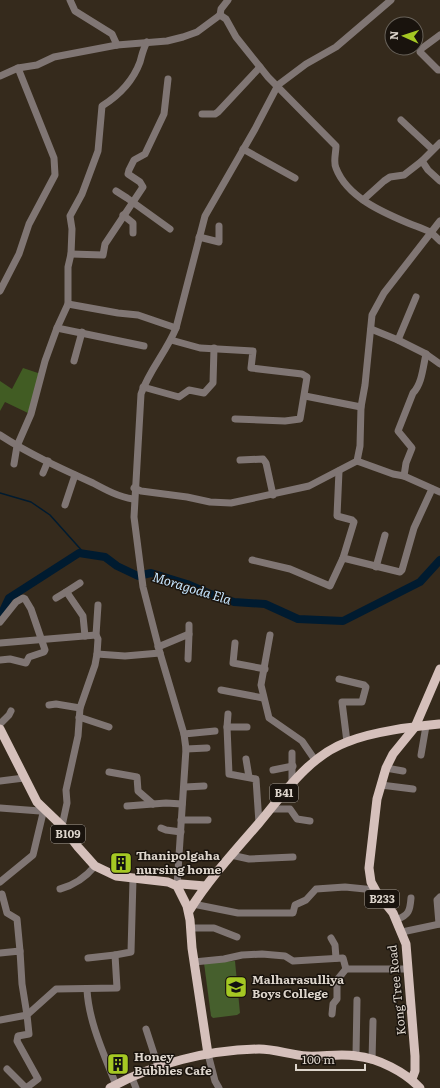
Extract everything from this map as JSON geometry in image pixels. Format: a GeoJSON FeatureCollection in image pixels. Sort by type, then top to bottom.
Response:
{"type":"FeatureCollection","features":[{"type":"Feature","properties":{"kind":"main road","name":"Kong Tree Road"},"geometry":{"type":"LineString","coordinates":[[412,1079],[415,1071],[415,1056],[406,944],[396,920],[370,882],[369,868],[374,812],[386,768],[393,754],[415,727],[440,669]]}},
{"type":"Feature","properties":{"kind":"main road","name":"B41"},"geometry":{"type":"LineString","coordinates":[[191,908],[205,886],[292,782],[315,760],[347,742],[415,727],[440,724]]}},
{"type":"Feature","properties":{"kind":"main road","name":"B109"},"geometry":{"type":"LineString","coordinates":[[0,729],[13,752],[36,802],[62,826],[94,866],[108,873],[133,879],[168,882],[177,886]]}},
{"type":"Feature","properties":{"kind":"main road"},"geometry":{"type":"LineString","coordinates":[[205,886],[181,884],[177,886],[191,908],[194,962],[208,1054]]}},
{"type":"Feature","properties":{"kind":"main road"},"geometry":{"type":"LineString","coordinates":[[113,1087],[158,1066],[208,1054],[260,1049],[303,1056],[356,1056],[372,1060],[412,1079],[420,1088]]}},
{"type":"Feature","properties":{"kind":"street"},"geometry":{"type":"LineString","coordinates":[[70,0],[75,11],[112,34],[117,45]]}},
{"type":"Feature","properties":{"kind":"street"},"geometry":{"type":"LineString","coordinates":[[0,76],[18,68],[37,65],[54,57],[117,45],[167,41],[183,38],[197,32],[220,15],[221,9],[228,0]]}},
{"type":"Feature","properties":{"kind":"street"},"geometry":{"type":"LineString","coordinates":[[177,886],[182,804],[185,787],[186,749],[184,734],[159,650],[143,587],[140,564],[134,488],[141,394],[143,387],[171,340],[176,328],[199,237],[206,216],[278,85],[306,64],[336,47],[391,0]]}},
{"type":"Feature","properties":{"kind":"street"},"geometry":{"type":"LineString","coordinates":[[220,15],[226,19],[236,38],[260,67],[336,146],[336,168],[348,186],[363,200],[388,214],[432,231],[440,241]]}},
{"type":"Feature","properties":{"kind":"street"},"geometry":{"type":"LineString","coordinates":[[440,35],[420,52],[438,70],[440,70]]}},
{"type":"Feature","properties":{"kind":"street"},"geometry":{"type":"LineString","coordinates":[[14,464],[17,446],[31,414],[57,328],[68,304],[68,267],[71,254],[72,228],[70,216],[82,194],[98,151],[102,106],[116,98],[129,82],[140,63],[142,51],[147,42]]}},
{"type":"Feature","properties":{"kind":"street"},"geometry":{"type":"LineString","coordinates":[[202,114],[215,114],[218,112],[260,67]]}},
{"type":"Feature","properties":{"kind":"street"},"geometry":{"type":"LineString","coordinates":[[0,292],[19,254],[29,224],[55,175],[54,158],[18,68]]}},
{"type":"Feature","properties":{"kind":"street"},"geometry":{"type":"LineString","coordinates":[[71,254],[103,255],[105,244],[143,187],[140,182],[128,174],[128,170],[134,160],[145,154],[164,114],[168,79]]}},
{"type":"Feature","properties":{"kind":"street"},"geometry":{"type":"LineString","coordinates":[[401,120],[432,149]]}},
{"type":"Feature","properties":{"kind":"street"},"geometry":{"type":"LineString","coordinates":[[363,200],[390,177],[402,176],[422,161],[440,142]]}},
{"type":"Feature","properties":{"kind":"street"},"geometry":{"type":"LineString","coordinates":[[243,149],[295,178]]}},
{"type":"Feature","properties":{"kind":"street"},"geometry":{"type":"LineString","coordinates":[[422,161],[428,170],[440,181]]}},
{"type":"Feature","properties":{"kind":"street"},"geometry":{"type":"LineString","coordinates":[[116,191],[170,229]]}},
{"type":"Feature","properties":{"kind":"street"},"geometry":{"type":"LineString","coordinates":[[123,215],[133,223],[133,233]]}},
{"type":"Feature","properties":{"kind":"street"},"geometry":{"type":"LineString","coordinates":[[134,488],[140,491],[187,497],[210,502],[231,503],[309,486],[357,461],[360,446],[361,407],[372,329],[372,315],[384,293],[440,221]]}},
{"type":"Feature","properties":{"kind":"street"},"geometry":{"type":"LineString","coordinates":[[199,237],[219,242],[219,226]]}},
{"type":"Feature","properties":{"kind":"street"},"geometry":{"type":"LineString","coordinates":[[398,340],[416,297]]}},
{"type":"Feature","properties":{"kind":"street"},"geometry":{"type":"LineString","coordinates":[[68,304],[138,315],[176,328]]}},
{"type":"Feature","properties":{"kind":"street"},"geometry":{"type":"LineString","coordinates":[[57,328],[144,346]]}},
{"type":"Feature","properties":{"kind":"street"},"geometry":{"type":"LineString","coordinates":[[372,329],[426,354],[440,364]]}},
{"type":"Feature","properties":{"kind":"street"},"geometry":{"type":"LineString","coordinates":[[74,361],[82,332]]}},
{"type":"Feature","properties":{"kind":"street"},"geometry":{"type":"LineString","coordinates":[[171,340],[200,348],[253,351],[251,368],[302,374],[307,377],[300,419],[285,421],[235,419]]}},
{"type":"Feature","properties":{"kind":"street"},"geometry":{"type":"LineString","coordinates":[[143,387],[179,397],[189,390],[204,393],[213,384],[214,348]]}},
{"type":"Feature","properties":{"kind":"street"},"geometry":{"type":"LineString","coordinates":[[404,476],[406,463],[412,448],[398,431],[413,393],[416,390],[420,380],[426,354]]}},
{"type":"Feature","properties":{"kind":"street"},"geometry":{"type":"LineString","coordinates":[[305,396],[361,407]]}},
{"type":"Feature","properties":{"kind":"street"},"geometry":{"type":"LineString","coordinates":[[0,435],[17,446],[75,475],[124,498],[134,499]]}},
{"type":"Feature","properties":{"kind":"street"},"geometry":{"type":"LineString","coordinates":[[240,460],[263,459],[266,462],[273,494]]}},
{"type":"Feature","properties":{"kind":"street"},"geometry":{"type":"LineString","coordinates":[[43,473],[48,461]]}},
{"type":"Feature","properties":{"kind":"street"},"geometry":{"type":"LineString","coordinates":[[357,461],[393,474],[404,476],[440,492]]}},
{"type":"Feature","properties":{"kind":"street"},"geometry":{"type":"LineString","coordinates":[[252,560],[290,569],[327,586],[332,584],[343,558],[354,522],[352,520],[337,516],[340,471]]}},
{"type":"Feature","properties":{"kind":"street"},"geometry":{"type":"LineString","coordinates":[[65,505],[75,475]]}},
{"type":"Feature","properties":{"kind":"street"},"geometry":{"type":"LineString","coordinates":[[343,558],[396,573],[402,570],[414,528],[432,489]]}},
{"type":"Feature","properties":{"kind":"street"},"geometry":{"type":"LineString","coordinates":[[376,567],[385,535]]}},
{"type":"Feature","properties":{"kind":"street"},"geometry":{"type":"LineString","coordinates":[[56,598],[80,583]]}},
{"type":"Feature","properties":{"kind":"street"},"geometry":{"type":"LineString","coordinates":[[66,592],[83,616],[85,636]]}},
{"type":"Feature","properties":{"kind":"street"},"geometry":{"type":"LineString","coordinates":[[0,622],[16,602],[23,598],[25,599],[42,639],[44,652],[30,657],[26,663],[10,659],[0,660]]}},
{"type":"Feature","properties":{"kind":"street"},"geometry":{"type":"LineString","coordinates":[[62,826],[67,803],[66,790],[78,736],[80,708],[95,665],[97,654],[98,639],[96,635],[98,605]]}},
{"type":"Feature","properties":{"kind":"street"},"geometry":{"type":"LineString","coordinates":[[188,659],[189,625]]}},
{"type":"Feature","properties":{"kind":"street"},"geometry":{"type":"LineString","coordinates":[[97,654],[125,656],[159,650],[189,634]]}},
{"type":"Feature","properties":{"kind":"street"},"geometry":{"type":"LineString","coordinates":[[0,643],[96,635]]}},
{"type":"Feature","properties":{"kind":"street"},"geometry":{"type":"LineString","coordinates":[[270,635],[267,645],[265,669],[262,681],[263,698],[269,718],[302,741],[315,760]]}},
{"type":"Feature","properties":{"kind":"street"},"geometry":{"type":"LineString","coordinates":[[235,643],[233,663],[265,669]]}},
{"type":"Feature","properties":{"kind":"street"},"geometry":{"type":"LineString","coordinates":[[339,679],[364,685],[366,687],[362,702],[342,702],[347,742]]}},
{"type":"Feature","properties":{"kind":"street"},"geometry":{"type":"LineString","coordinates":[[221,690],[263,698]]}},
{"type":"Feature","properties":{"kind":"street"},"geometry":{"type":"LineString","coordinates":[[49,705],[56,704],[80,708]]}},
{"type":"Feature","properties":{"kind":"street"},"geometry":{"type":"LineString","coordinates":[[0,724],[10,715],[10,711]]}},
{"type":"Feature","properties":{"kind":"street"},"geometry":{"type":"LineString","coordinates":[[228,714],[227,727],[229,774],[256,779],[259,823]]}},
{"type":"Feature","properties":{"kind":"street"},"geometry":{"type":"LineString","coordinates":[[79,717],[109,727]]}},
{"type":"Feature","properties":{"kind":"street"},"geometry":{"type":"LineString","coordinates":[[421,755],[426,726]]}},
{"type":"Feature","properties":{"kind":"street"},"geometry":{"type":"LineString","coordinates":[[227,727],[247,727]]}},
{"type":"Feature","properties":{"kind":"street"},"geometry":{"type":"LineString","coordinates":[[184,734],[215,731]]}},
{"type":"Feature","properties":{"kind":"street"},"geometry":{"type":"LineString","coordinates":[[186,749],[207,748]]}},
{"type":"Feature","properties":{"kind":"street"},"geometry":{"type":"LineString","coordinates":[[292,753],[292,782]]}},
{"type":"Feature","properties":{"kind":"street"},"geometry":{"type":"LineString","coordinates":[[246,759],[248,777]]}},
{"type":"Feature","properties":{"kind":"street"},"geometry":{"type":"LineString","coordinates":[[273,770],[292,766]]}},
{"type":"Feature","properties":{"kind":"street"},"geometry":{"type":"LineString","coordinates":[[386,768],[403,771]]}},
{"type":"Feature","properties":{"kind":"street"},"geometry":{"type":"LineString","coordinates":[[109,772],[136,777],[138,791],[153,804]]}},
{"type":"Feature","properties":{"kind":"street"},"geometry":{"type":"LineString","coordinates":[[0,781],[24,778]]}},
{"type":"Feature","properties":{"kind":"street"},"geometry":{"type":"LineString","coordinates":[[381,785],[413,789]]}},
{"type":"Feature","properties":{"kind":"street"},"geometry":{"type":"LineString","coordinates":[[185,787],[204,786]]}},
{"type":"Feature","properties":{"kind":"street"},"geometry":{"type":"LineString","coordinates":[[127,806],[182,804]]}},
{"type":"Feature","properties":{"kind":"street"},"geometry":{"type":"LineString","coordinates":[[0,808],[40,811],[44,809]]}},
{"type":"Feature","properties":{"kind":"street"},"geometry":{"type":"LineString","coordinates":[[270,809],[290,808],[297,819],[310,821]]}},
{"type":"Feature","properties":{"kind":"street"},"geometry":{"type":"LineString","coordinates":[[0,882],[32,855],[44,809]]}},
{"type":"Feature","properties":{"kind":"street"},"geometry":{"type":"LineString","coordinates":[[181,820],[208,820]]}},
{"type":"Feature","properties":{"kind":"street"},"geometry":{"type":"LineString","coordinates":[[161,828],[180,832]]}},
{"type":"Feature","properties":{"kind":"street"},"geometry":{"type":"LineString","coordinates":[[231,855],[249,859],[294,857]]}},
{"type":"Feature","properties":{"kind":"street"},"geometry":{"type":"LineString","coordinates":[[60,890],[72,886],[87,876],[94,866]]}},
{"type":"Feature","properties":{"kind":"street"},"geometry":{"type":"LineString","coordinates":[[88,958],[131,952],[133,879]]}},
{"type":"Feature","properties":{"kind":"street"},"geometry":{"type":"LineString","coordinates":[[191,908],[238,913],[293,913],[295,905],[306,900],[316,889],[345,887],[375,890]]}},
{"type":"Feature","properties":{"kind":"street"},"geometry":{"type":"LineString","coordinates":[[1,892],[7,913],[17,919],[22,984],[29,1034],[18,1036],[17,1040],[38,1079],[26,1088],[7,1069]]}},
{"type":"Feature","properties":{"kind":"street"},"geometry":{"type":"LineString","coordinates":[[396,920],[407,916],[410,912],[411,898]]}},
{"type":"Feature","properties":{"kind":"street"},"geometry":{"type":"LineString","coordinates":[[402,932],[440,924],[437,900],[440,898]]}},
{"type":"Feature","properties":{"kind":"street"},"geometry":{"type":"LineString","coordinates":[[191,928],[214,928],[237,937]]}},
{"type":"Feature","properties":{"kind":"street"},"geometry":{"type":"LineString","coordinates":[[331,938],[335,945],[336,958]]}},
{"type":"Feature","properties":{"kind":"street"},"geometry":{"type":"LineString","coordinates":[[0,953],[20,951]]}},
{"type":"Feature","properties":{"kind":"street"},"geometry":{"type":"LineString","coordinates":[[194,962],[224,959],[242,955],[265,954],[285,956],[292,961],[343,958],[346,969]]}},
{"type":"Feature","properties":{"kind":"street"},"geometry":{"type":"LineString","coordinates":[[0,1017],[27,1015],[56,989],[87,990],[116,988],[115,955]]}},
{"type":"Feature","properties":{"kind":"street"},"geometry":{"type":"LineString","coordinates":[[332,1014],[333,1004],[337,999],[337,980],[346,969],[408,968]]}},
{"type":"Feature","properties":{"kind":"street"},"geometry":{"type":"LineString","coordinates":[[87,990],[88,1007],[113,1087]]}},
{"type":"Feature","properties":{"kind":"street"},"geometry":{"type":"LineString","coordinates":[[356,1056],[357,1000]]}},
{"type":"Feature","properties":{"kind":"street"},"geometry":{"type":"LineString","coordinates":[[372,1021],[372,1060]]}},
{"type":"Feature","properties":{"kind":"street"},"geometry":{"type":"LineString","coordinates":[[146,1029],[158,1066]]}},
{"type":"Feature","properties":{"kind":"street"},"geometry":{"type":"LineString","coordinates":[[208,1054],[215,1080],[219,1088]]}},
{"type":"Feature","properties":{"kind":"street"},"geometry":{"type":"LineString","coordinates":[[132,1078],[136,1088]]}},
{"type":"Feature","properties":{"kind":"green space"},"geometry":{"type":"Polygon","coordinates":[[[23,368],[41,374],[28,413],[5,402],[0,411],[0,381],[12,389],[23,368]]]}},
{"type":"Feature","properties":{"kind":"green space"},"geometry":{"type":"Polygon","coordinates":[[[235,961],[240,1013],[237,1015],[213,1018],[211,1016],[204,963],[235,961]]]}},
{"type":"Feature","properties":{"kind":"waterway"},"geometry":{"type":"LineString","coordinates":[[0,493],[31,502],[50,515],[84,553]]}},
{"type":"Feature","properties":{"kind":"waterway","name":"Moragoda Ela"},"geometry":{"type":"LineString","coordinates":[[0,617],[9,598],[79,553],[105,557],[117,566],[138,576],[151,573],[187,584],[234,602],[265,604],[298,619],[343,621],[420,582],[440,560]]}},
{"type":"Feature","properties":{"kind":"place","name":"Thanipolgaha nursing home"},"geometry":{"type":"Point","coordinates":[121,863]}},
{"type":"Feature","properties":{"kind":"place","name":"Malharasulliya Boys College"},"geometry":{"type":"Point","coordinates":[236,987]}},
{"type":"Feature","properties":{"kind":"place","name":"Honey Bubbles Cafe"},"geometry":{"type":"Point","coordinates":[118,1064]}}]}
